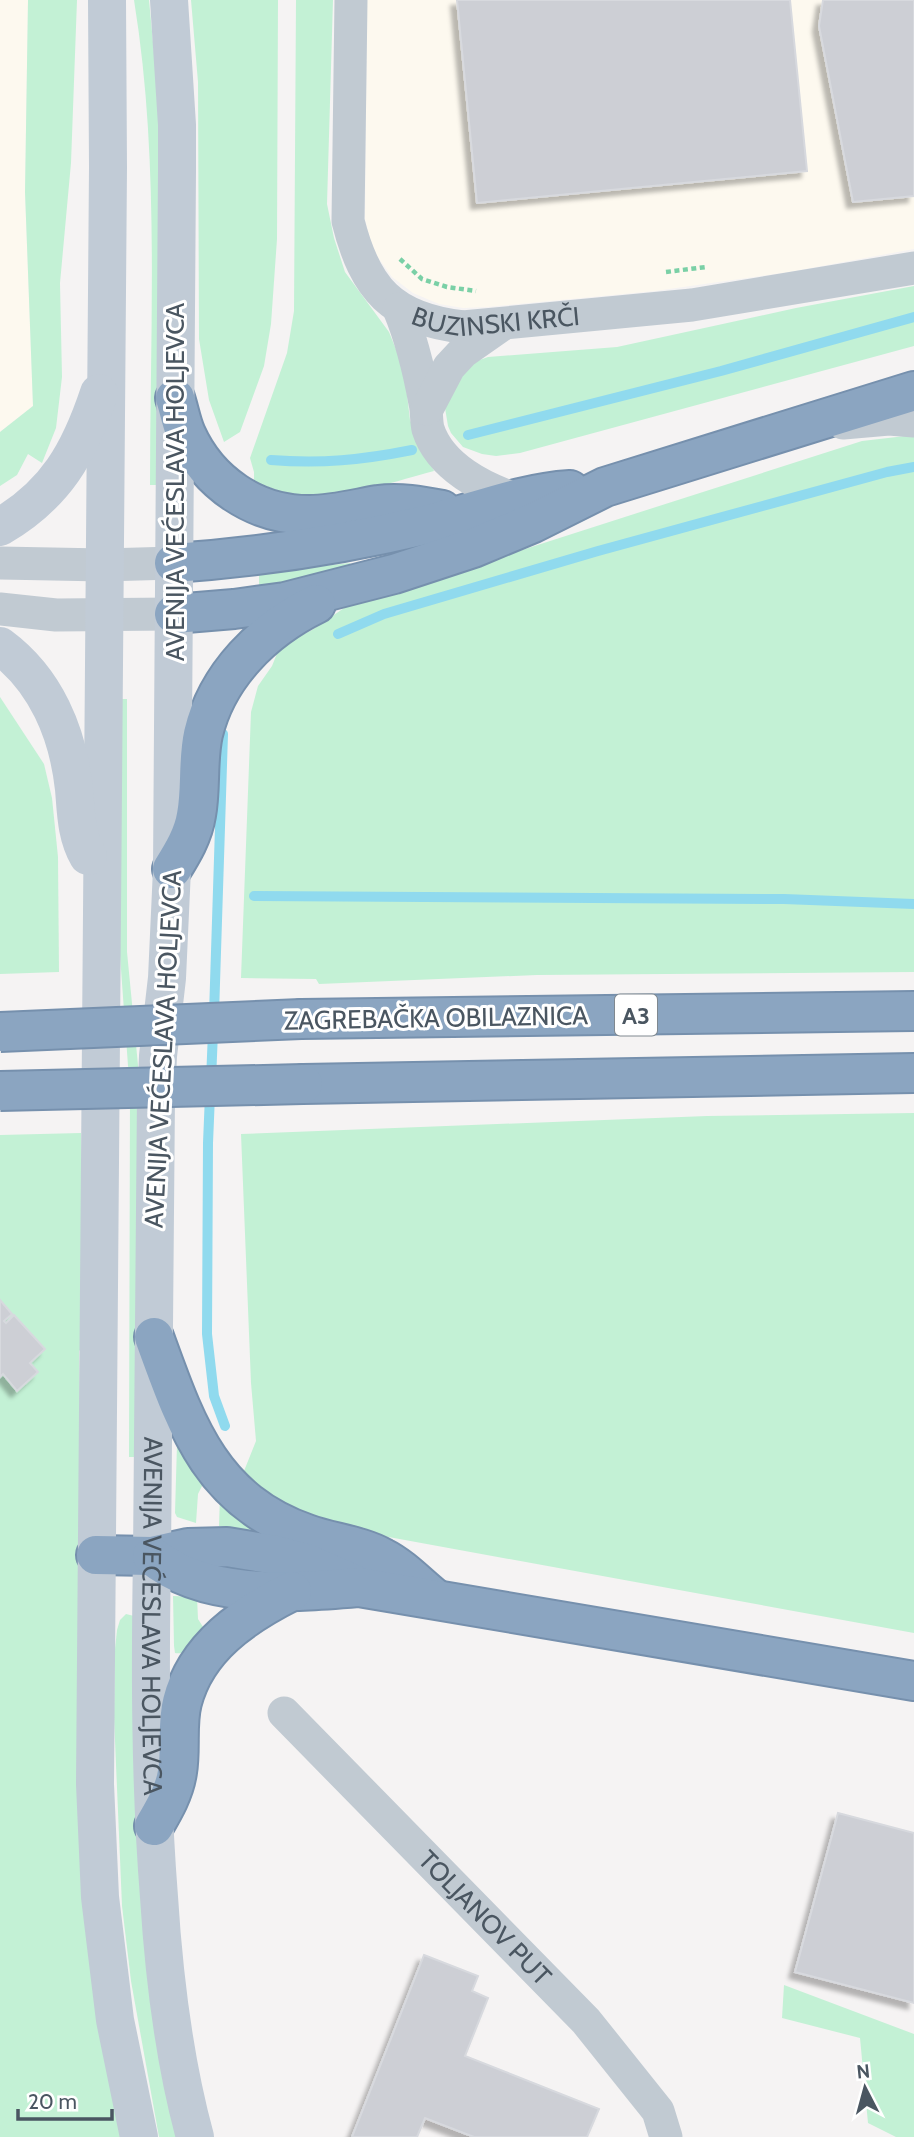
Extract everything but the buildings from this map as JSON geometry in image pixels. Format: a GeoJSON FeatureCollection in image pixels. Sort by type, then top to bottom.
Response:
{"type":"FeatureCollection","features":[{"type":"Feature","properties":{"kind":"highway"},"geometry":{"type":"LineString","coordinates":[[174,614],[234,610],[285,602],[353,585],[474,548],[533,523],[605,487],[802,426],[910,397]]}},
{"type":"Feature","properties":{"kind":"highway"},"geometry":{"type":"LineString","coordinates":[[175,398],[186,433],[198,455],[228,488],[263,508],[289,514],[310,515],[401,504],[465,514]]}},
{"type":"Feature","properties":{"kind":"highway"},"geometry":{"type":"LineString","coordinates":[[174,563],[244,558],[335,545],[519,499],[562,490],[605,487]]}},
{"type":"Feature","properties":{"kind":"highway"},"geometry":{"type":"LineString","coordinates":[[172,869],[185,849],[196,817],[203,735],[214,703],[228,676],[272,631],[300,611],[353,585]]}},
{"type":"Feature","properties":{"kind":"highway","name":"ZAGREBAČKA OBILAZNICA"},"geometry":{"type":"LineString","coordinates":[[0,1032],[301,1019],[914,1011]]}},
{"type":"Feature","properties":{"kind":"highway"},"geometry":{"type":"LineString","coordinates":[[850,1073],[888,1088],[914,1094]]}},
{"type":"Feature","properties":{"kind":"highway"},"geometry":{"type":"LineString","coordinates":[[0,1091],[914,1073]]}},
{"type":"Feature","properties":{"kind":"highway"},"geometry":{"type":"LineString","coordinates":[[154,1337],[195,1437],[208,1461],[234,1491],[281,1524],[307,1535],[364,1550],[383,1558],[438,1600]]}},
{"type":"Feature","properties":{"kind":"highway"},"geometry":{"type":"LineString","coordinates":[[96,1555],[152,1556],[188,1548],[239,1549],[306,1563],[359,1587]]}},
{"type":"Feature","properties":{"kind":"highway"},"geometry":{"type":"LineString","coordinates":[[152,1556],[179,1574],[207,1583],[240,1588],[294,1590],[359,1587],[914,1681]]}},
{"type":"Feature","properties":{"kind":"highway"},"geometry":{"type":"LineString","coordinates":[[153,1826],[168,1803],[177,1772],[182,1703],[193,1673],[208,1651],[245,1617],[294,1590]]}},
{"type":"Feature","properties":{"kind":"main road","name":"AVENIJA VEĆESLAVA HOLJEVCA"},"geometry":{"type":"LineString","coordinates":[[107,0],[95,1784],[100,1897],[115,2020],[139,2137]]}},
{"type":"Feature","properties":{"kind":"main road","name":"AVENIJA VEĆESLAVA HOLJEVCA"},"geometry":{"type":"LineString","coordinates":[[169,0],[177,125],[172,869],[167,978],[156,1101],[151,1704],[153,1826],[163,1956],[169,2002],[195,2137]]}},
{"type":"Feature","properties":{"kind":"main road"},"geometry":{"type":"LineString","coordinates":[[0,527],[35,504],[68,463],[82,435],[106,371]]}},
{"type":"Feature","properties":{"kind":"main road"},"geometry":{"type":"LineString","coordinates":[[0,646],[23,664],[47,698],[70,760],[81,843],[102,875]]}},
{"type":"Feature","properties":{"kind":"street","name":"BUZINSKI KRČI"},"geometry":{"type":"LineString","coordinates":[[351,0],[348,221],[354,246],[364,267],[381,293],[399,309],[440,324],[463,327],[504,324],[692,305],[914,268]]}},
{"type":"Feature","properties":{"kind":"street"},"geometry":{"type":"LineString","coordinates":[[399,309],[416,358],[427,427],[439,451],[453,464],[495,492],[519,499]]}},
{"type":"Feature","properties":{"kind":"street"},"geometry":{"type":"LineString","coordinates":[[426,409],[449,367],[463,352],[504,324]]}},
{"type":"Feature","properties":{"kind":"street"},"geometry":{"type":"LineString","coordinates":[[0,563],[174,563]]}},
{"type":"Feature","properties":{"kind":"street"},"geometry":{"type":"LineString","coordinates":[[0,609],[29,614],[174,614]]}},
{"type":"Feature","properties":{"kind":"street","name":"TOLJANOV PUT"},"geometry":{"type":"LineString","coordinates":[[284,1713],[586,2021],[659,2111],[666,2137]]}},
{"type":"Feature","properties":{"kind":"path"},"geometry":{"type":"LineString","coordinates":[[395,250],[399,258],[422,279],[447,287],[484,292]]}},
{"type":"Feature","properties":{"kind":"path"},"geometry":{"type":"LineString","coordinates":[[657,273],[710,266]]}},
{"type":"Feature","properties":{"kind":"shaded area"},"geometry":{"type":"Polygon","coordinates":[[[0,0],[28,0],[25,192],[33,406],[0,432],[0,0]]]}},
{"type":"Feature","properties":{"kind":"shaded area"},"geometry":{"type":"Polygon","coordinates":[[[367,0],[914,0],[914,249],[789,272],[655,291],[487,307],[463,308],[439,304],[413,293],[392,277],[377,256],[365,219],[367,0]]]}},
{"type":"Feature","properties":{"kind":"green space"},"geometry":{"type":"Polygon","coordinates":[[[28,0],[77,0],[71,163],[60,283],[62,377],[56,428],[42,463],[28,454],[17,475],[0,486],[0,432],[33,406],[25,192],[28,0]]]}},
{"type":"Feature","properties":{"kind":"green space"},"geometry":{"type":"Polygon","coordinates":[[[134,0],[149,0],[160,137],[158,485],[150,485],[150,181],[142,60],[134,0]]]}},
{"type":"Feature","properties":{"kind":"green space"},"geometry":{"type":"Polygon","coordinates":[[[191,0],[278,0],[277,239],[271,324],[264,366],[240,432],[224,442],[209,400],[199,339],[198,82],[191,0]]]}},
{"type":"Feature","properties":{"kind":"green space"},"geometry":{"type":"Polygon","coordinates":[[[296,0],[333,0],[327,204],[334,238],[345,272],[389,332],[404,369],[410,420],[434,471],[337,495],[293,494],[254,482],[250,458],[287,353],[294,311],[296,0]]]}},
{"type":"Feature","properties":{"kind":"green space"},"geometry":{"type":"Polygon","coordinates":[[[914,286],[914,346],[520,453],[496,456],[463,447],[448,426],[445,408],[449,391],[474,362],[488,357],[617,347],[796,308],[914,286]]]}},
{"type":"Feature","properties":{"kind":"green space"},"geometry":{"type":"Polygon","coordinates":[[[914,435],[914,972],[537,975],[319,984],[316,979],[241,978],[251,712],[258,686],[272,666],[280,646],[312,630],[347,606],[862,441],[914,435]]]}},
{"type":"Feature","properties":{"kind":"green space"},"geometry":{"type":"Polygon","coordinates":[[[350,563],[353,570],[259,587],[259,573],[350,563]]]}},
{"type":"Feature","properties":{"kind":"green space"},"geometry":{"type":"Polygon","coordinates":[[[0,697],[44,764],[52,798],[58,857],[59,972],[0,974],[0,697]]]}},
{"type":"Feature","properties":{"kind":"green space"},"geometry":{"type":"Polygon","coordinates":[[[119,699],[127,699],[127,952],[138,1065],[138,1457],[129,1457],[130,1093],[119,942],[119,699]]]}},
{"type":"Feature","properties":{"kind":"green space"},"geometry":{"type":"Polygon","coordinates":[[[914,1113],[914,1633],[323,1525],[282,1503],[242,1476],[256,1441],[251,1383],[241,1134],[707,1116],[914,1113]]]}},
{"type":"Feature","properties":{"kind":"green space"},"geometry":{"type":"Polygon","coordinates":[[[81,1133],[83,1347],[79,1351],[80,1421],[124,2137],[0,2137],[0,1135],[81,1133]]]}},
{"type":"Feature","properties":{"kind":"green space"},"geometry":{"type":"Polygon","coordinates":[[[179,1441],[206,1478],[198,1494],[196,1523],[177,1517],[175,1513],[179,1441]]]}},
{"type":"Feature","properties":{"kind":"green space"},"geometry":{"type":"Polygon","coordinates":[[[220,1496],[251,1525],[250,1531],[246,1533],[219,1526],[220,1496]]]}},
{"type":"Feature","properties":{"kind":"green space"},"geometry":{"type":"Polygon","coordinates":[[[173,1596],[197,1597],[198,1619],[205,1630],[192,1646],[180,1653],[175,1653],[174,1646],[173,1596]]]}},
{"type":"Feature","properties":{"kind":"green space"},"geometry":{"type":"Polygon","coordinates":[[[126,1614],[134,1616],[181,2137],[159,2137],[131,1981],[122,1906],[114,1717],[117,1630],[120,1620],[126,1614]]]}},
{"type":"Feature","properties":{"kind":"green space"},"geometry":{"type":"Polygon","coordinates":[[[784,1985],[914,2034],[914,2137],[896,2137],[868,2123],[860,2038],[782,2018],[784,1985]]]}},
{"type":"Feature","properties":{"kind":"waterway"},"geometry":{"type":"LineString","coordinates":[[468,435],[721,371],[914,317]]}},
{"type":"Feature","properties":{"kind":"waterway"},"geometry":{"type":"LineString","coordinates":[[271,460],[342,460],[412,450]]}},
{"type":"Feature","properties":{"kind":"waterway"},"geometry":{"type":"LineString","coordinates":[[338,634],[384,614],[598,551],[887,472],[914,467]]}},
{"type":"Feature","properties":{"kind":"waterway"},"geometry":{"type":"LineString","coordinates":[[214,1014],[223,734]]}},
{"type":"Feature","properties":{"kind":"waterway"},"geometry":{"type":"LineString","coordinates":[[254,896],[784,899],[914,904]]}},
{"type":"Feature","properties":{"kind":"waterway"},"geometry":{"type":"LineString","coordinates":[[211,1080],[213,1032]]}},
{"type":"Feature","properties":{"kind":"waterway"},"geometry":{"type":"LineString","coordinates":[[210,1095],[207,1334],[214,1396],[225,1426]]}}]}
